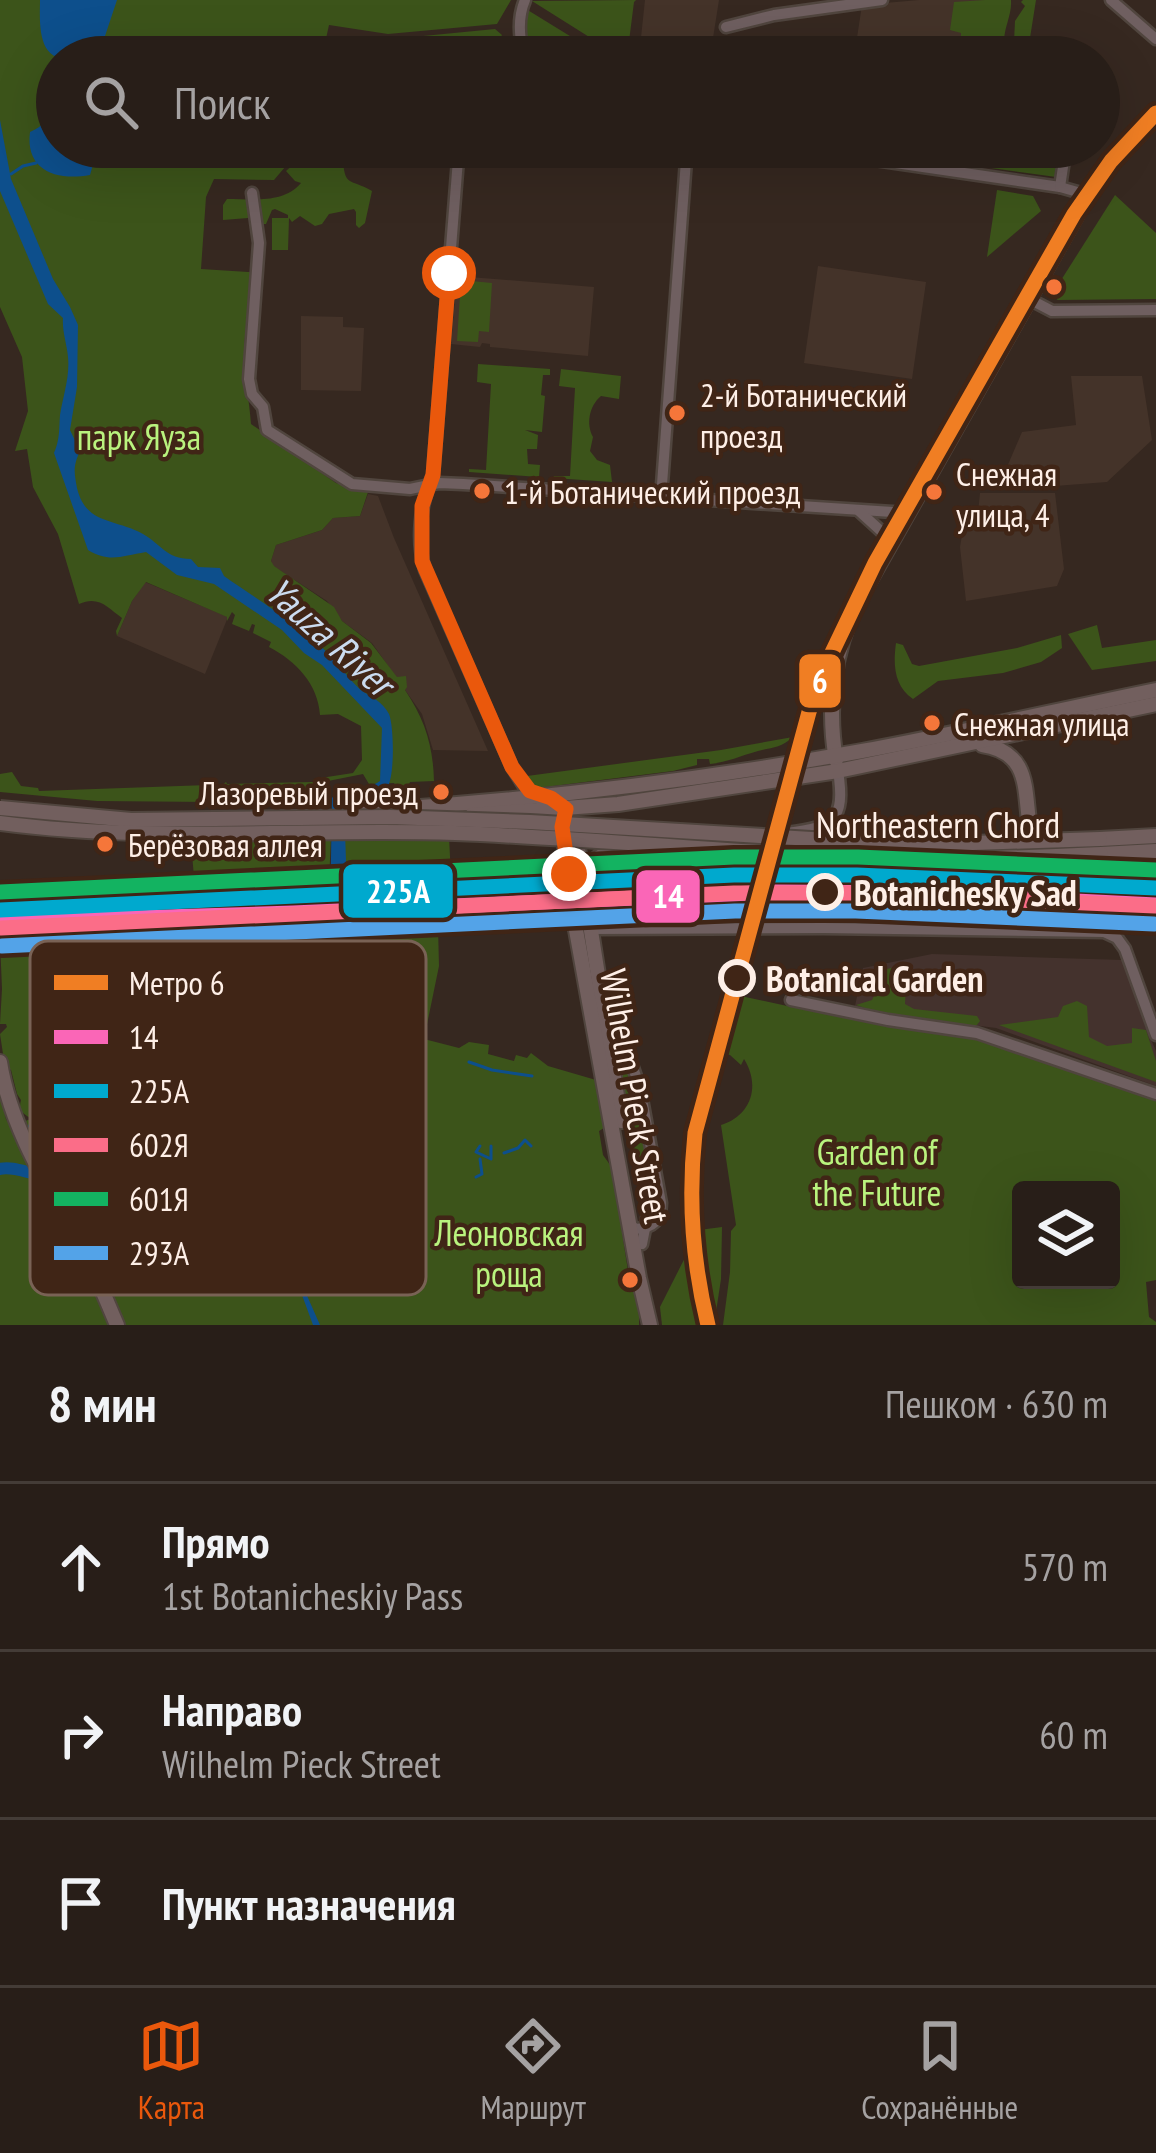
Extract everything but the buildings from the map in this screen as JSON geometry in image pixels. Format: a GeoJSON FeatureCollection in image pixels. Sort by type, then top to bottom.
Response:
{"type":"FeatureCollection","features":[{"type":"Feature","properties":{"kind":"main road"},"geometry":{"type":"LineString","coordinates":[[1120,155],[1156,117]]}},
{"type":"Feature","properties":{"kind":"main road"},"geometry":{"type":"LineString","coordinates":[[837,763],[832,726],[835,670],[849,620],[1088,195],[1108,168]]}},
{"type":"Feature","properties":{"kind":"main road"},"geometry":{"type":"LineString","coordinates":[[0,808],[110,818],[317,820],[504,799],[619,796],[837,763],[876,748],[1156,689]]}},
{"type":"Feature","properties":{"kind":"main road"},"geometry":{"type":"LineString","coordinates":[[837,763],[860,767],[1156,704]]}},
{"type":"Feature","properties":{"kind":"main road"},"geometry":{"type":"LineString","coordinates":[[832,726],[849,745],[876,748]]}},
{"type":"Feature","properties":{"kind":"main road"},"geometry":{"type":"LineString","coordinates":[[955,747],[1000,748],[1019,765],[1032,841],[1046,862],[1067,869],[1156,862]]}},
{"type":"Feature","properties":{"kind":"main road"},"geometry":{"type":"LineString","coordinates":[[543,796],[566,809]]}},
{"type":"Feature","properties":{"kind":"main road"},"geometry":{"type":"LineString","coordinates":[[392,824],[566,809],[583,796],[619,796]]}},
{"type":"Feature","properties":{"kind":"main road"},"geometry":{"type":"LineString","coordinates":[[577,841],[579,818],[619,796]]}},
{"type":"Feature","properties":{"kind":"main road","name":"Northeastern Chord"},"geometry":{"type":"LineString","coordinates":[[0,808],[131,820],[389,817],[911,845],[1100,846],[1156,851]]}},
{"type":"Feature","properties":{"kind":"main road","name":"Wilhelm Pieck Street"},"geometry":{"type":"LineString","coordinates":[[566,809],[577,841],[576,930],[608,1037]]}},
{"type":"Feature","properties":{"kind":"main road","name":"Wilhelm Pieck Street"},"geometry":{"type":"LineString","coordinates":[[566,809],[562,827],[590,929],[650,1324]]}},
{"type":"Feature","properties":{"kind":"main road"},"geometry":{"type":"LineString","coordinates":[[353,819],[444,832],[538,833],[557,845],[576,876]]}},
{"type":"Feature","properties":{"kind":"main road"},"geometry":{"type":"LineString","coordinates":[[0,821],[147,832],[317,820]]}},
{"type":"Feature","properties":{"kind":"main road","name":"Northeastern Chord"},"geometry":{"type":"LineString","coordinates":[[0,821],[132,834],[381,831],[932,860],[1100,846],[1156,836]]}},
{"type":"Feature","properties":{"kind":"main road"},"geometry":{"type":"LineString","coordinates":[[0,1062],[30,1149]]}},
{"type":"Feature","properties":{"kind":"main road","name":"Wilhelm Pieck Street"},"geometry":{"type":"LineString","coordinates":[[639,1231],[650,1324]]}},
{"type":"Feature","properties":{"kind":"main road"},"geometry":{"type":"LineString","coordinates":[[104,1295],[117,1325]]}},
{"type":"Feature","properties":{"kind":"street"},"geometry":{"type":"LineString","coordinates":[[520,36],[525,0]]}},
{"type":"Feature","properties":{"kind":"street"},"geometry":{"type":"LineString","coordinates":[[726,27],[774,15],[882,0]]}},
{"type":"Feature","properties":{"kind":"street"},"geometry":{"type":"LineString","coordinates":[[1111,0],[1156,38]]}},
{"type":"Feature","properties":{"kind":"street"},"geometry":{"type":"LineString","coordinates":[[457,168],[433,475],[424,498],[420,549],[424,570],[512,767],[525,788],[543,796]]}},
{"type":"Feature","properties":{"kind":"street"},"geometry":{"type":"LineString","coordinates":[[661,498],[685,168]]}},
{"type":"Feature","properties":{"kind":"street"},"geometry":{"type":"LineString","coordinates":[[926,168],[1088,195]]}},
{"type":"Feature","properties":{"kind":"street"},"geometry":{"type":"LineString","coordinates":[[1060,188],[1063,168]]}},
{"type":"Feature","properties":{"kind":"street"},"geometry":{"type":"LineString","coordinates":[[252,193],[259,243],[250,340],[252,394],[263,406],[267,430],[345,482],[410,489],[463,484],[908,513]]}},
{"type":"Feature","properties":{"kind":"street"},"geometry":{"type":"LineString","coordinates":[[1030,300],[1052,311],[1156,310]]}},
{"type":"Feature","properties":{"kind":"street"},"geometry":{"type":"LineString","coordinates":[[856,510],[892,541]]}},
{"type":"Feature","properties":{"kind":"street"},"geometry":{"type":"LineString","coordinates":[[837,763],[842,798]]}},
{"type":"Feature","properties":{"kind":"street"},"geometry":{"type":"LineString","coordinates":[[504,799],[514,786],[512,767]]}},
{"type":"Feature","properties":{"kind":"street"},"geometry":{"type":"LineString","coordinates":[[576,876],[602,852],[821,828],[835,818],[846,778],[860,767]]}},
{"type":"Feature","properties":{"kind":"street"},"geometry":{"type":"LineString","coordinates":[[590,929],[1104,932],[1125,949],[1156,1035]]}},
{"type":"Feature","properties":{"kind":"street"},"geometry":{"type":"LineString","coordinates":[[791,1000],[977,1033],[1156,1094]]}},
{"type":"Feature","properties":{"kind":"street"},"geometry":{"type":"LineString","coordinates":[[608,1037],[640,1088],[654,1168],[652,1201],[639,1231]]}},
{"type":"Feature","properties":{"kind":"shaded area"},"geometry":{"type":"Polygon","coordinates":[[[645,0],[719,0],[713,36],[641,36],[645,0]]]}},
{"type":"Feature","properties":{"kind":"shaded area"},"geometry":{"type":"Polygon","coordinates":[[[1006,0],[1001,36],[857,36],[862,5],[1006,0]]]}},
{"type":"Feature","properties":{"kind":"shaded area"},"geometry":{"type":"Polygon","coordinates":[[[818,266],[926,282],[912,379],[804,363],[818,266]]]}},
{"type":"Feature","properties":{"kind":"shaded area"},"geometry":{"type":"Polygon","coordinates":[[[457,276],[594,287],[588,356],[482,343],[480,347],[451,344],[457,276]]]}},
{"type":"Feature","properties":{"kind":"shaded area"},"geometry":{"type":"Polygon","coordinates":[[[301,316],[343,317],[343,327],[364,328],[361,391],[301,390],[301,316]]]}},
{"type":"Feature","properties":{"kind":"shaded area"},"geometry":{"type":"Polygon","coordinates":[[[1071,376],[1142,376],[1152,440],[1107,482],[1029,488],[1001,481],[1022,432],[1076,425],[1071,376]]]}},
{"type":"Feature","properties":{"kind":"shaded area"},"geometry":{"type":"Polygon","coordinates":[[[980,493],[1055,493],[1064,569],[1057,586],[966,601],[960,547],[966,511],[978,513],[980,493]]]}},
{"type":"Feature","properties":{"kind":"shaded area"},"geometry":{"type":"Polygon","coordinates":[[[368,494],[378,496],[488,751],[433,750],[422,714],[372,643],[342,621],[327,601],[273,566],[276,545],[322,530],[333,518],[360,516],[368,494]]]}},
{"type":"Feature","properties":{"kind":"shaded area"},"geometry":{"type":"Polygon","coordinates":[[[145,582],[228,617],[205,674],[117,636],[145,582]]]}},
{"type":"Feature","properties":{"kind":"shaded area"},"geometry":{"type":"Polygon","coordinates":[[[932,954],[1123,960],[1156,1051],[1156,1086],[996,1028],[855,1006],[863,968],[932,954]]]}},
{"type":"Feature","properties":{"kind":"green space","name":"парк Яуза"},"geometry":{"type":"Polygon","coordinates":[[[0,0],[511,0],[497,24],[388,34],[329,25],[327,36],[36,36],[36,168],[284,168],[274,180],[214,179],[206,197],[201,269],[262,273],[245,337],[251,424],[336,483],[368,492],[360,516],[333,518],[322,530],[276,545],[271,561],[334,607],[397,677],[406,676],[405,690],[430,744],[434,781],[410,782],[398,790],[394,783],[369,784],[363,774],[323,782],[310,799],[221,802],[235,797],[221,791],[226,782],[313,782],[353,773],[362,760],[361,726],[338,714],[320,715],[304,675],[269,647],[271,642],[253,633],[255,625],[249,631],[232,624],[232,612],[227,621],[227,617],[146,582],[117,636],[122,618],[98,602],[79,604],[58,534],[33,487],[27,449],[15,451],[28,411],[22,357],[0,307],[0,0]]]}},
{"type":"Feature","properties":{"kind":"green space"},"geometry":{"type":"Polygon","coordinates":[[[636,0],[630,36],[588,36],[532,1],[636,0]]]}},
{"type":"Feature","properties":{"kind":"green space"},"geometry":{"type":"Polygon","coordinates":[[[1011,0],[1005,36],[961,36],[950,30],[954,2],[1011,0]]]}},
{"type":"Feature","properties":{"kind":"green space"},"geometry":{"type":"Polygon","coordinates":[[[1036,0],[1030,36],[1014,36],[1015,21],[1025,6],[1021,2],[1036,0]]]}},
{"type":"Feature","properties":{"kind":"green space"},"geometry":{"type":"Polygon","coordinates":[[[526,9],[570,36],[525,36],[526,9]]]}},
{"type":"Feature","properties":{"kind":"green space"},"geometry":{"type":"Polygon","coordinates":[[[495,29],[502,35],[501,36],[423,36],[495,29]]]}},
{"type":"Feature","properties":{"kind":"green space"},"geometry":{"type":"Polygon","coordinates":[[[344,168],[350,181],[372,191],[365,223],[356,225],[354,209],[329,214],[315,226],[300,216],[292,222],[289,218],[288,250],[272,250],[272,218],[288,215],[272,210],[266,224],[248,218],[223,220],[227,199],[267,199],[294,190],[301,183],[286,171],[344,168]]]}},
{"type":"Feature","properties":{"kind":"green space"},"geometry":{"type":"Polygon","coordinates":[[[992,168],[1058,168],[1056,177],[992,168]]]}},
{"type":"Feature","properties":{"kind":"green space"},"geometry":{"type":"Polygon","coordinates":[[[997,190],[1033,196],[1041,211],[987,257],[997,190]]]}},
{"type":"Feature","properties":{"kind":"green space"},"geometry":{"type":"Polygon","coordinates":[[[1115,195],[1156,233],[1156,299],[1058,300],[1051,296],[1115,195]]]}},
{"type":"Feature","properties":{"kind":"green space"},"geometry":{"type":"Polygon","coordinates":[[[461,280],[492,283],[489,332],[479,331],[478,342],[457,341],[461,280]]]}},
{"type":"Feature","properties":{"kind":"green space"},"geometry":{"type":"Polygon","coordinates":[[[478,364],[550,369],[550,375],[543,375],[542,432],[525,430],[538,435],[537,449],[527,449],[528,464],[540,465],[539,477],[469,472],[486,470],[491,384],[477,382],[478,364]]]}},
{"type":"Feature","properties":{"kind":"green space"},"geometry":{"type":"Polygon","coordinates":[[[561,369],[621,376],[619,399],[601,396],[589,421],[590,451],[610,465],[612,482],[553,478],[570,476],[575,388],[559,386],[561,369]]]}},
{"type":"Feature","properties":{"kind":"green space"},"geometry":{"type":"Polygon","coordinates":[[[1097,625],[1102,648],[1156,640],[1156,661],[1092,670],[1068,634],[1097,625]]]}},
{"type":"Feature","properties":{"kind":"green space"},"geometry":{"type":"Polygon","coordinates":[[[1061,635],[1062,648],[1041,662],[1003,673],[938,681],[913,699],[896,674],[896,643],[919,666],[1061,635]]]}},
{"type":"Feature","properties":{"kind":"green space"},"geometry":{"type":"Polygon","coordinates":[[[793,737],[777,747],[710,764],[709,759],[697,759],[697,765],[673,771],[537,788],[527,776],[721,750],[793,737]]]}},
{"type":"Feature","properties":{"kind":"green space"},"geometry":{"type":"Polygon","coordinates":[[[12,772],[21,786],[39,791],[208,785],[212,802],[97,801],[0,792],[0,774],[12,772]]]}},
{"type":"Feature","properties":{"kind":"green space"},"geometry":{"type":"Polygon","coordinates":[[[344,836],[381,836],[394,841],[449,837],[451,876],[359,884],[344,881],[344,836]]]}},
{"type":"Feature","properties":{"kind":"green space"},"geometry":{"type":"Polygon","coordinates":[[[331,837],[329,882],[195,889],[191,842],[259,840],[260,846],[275,846],[276,839],[331,837]]]}},
{"type":"Feature","properties":{"kind":"green space"},"geometry":{"type":"Polygon","coordinates":[[[351,920],[371,924],[370,930],[438,927],[439,966],[426,1029],[426,941],[30,941],[30,1118],[19,1110],[21,1100],[11,1070],[5,1067],[0,1034],[7,1027],[0,1024],[0,941],[8,934],[351,920]]]}},
{"type":"Feature","properties":{"kind":"green space"},"geometry":{"type":"Polygon","coordinates":[[[909,963],[912,978],[906,985],[905,1004],[977,1016],[976,1026],[888,1016],[856,1005],[872,1000],[887,969],[909,963]]]}},
{"type":"Feature","properties":{"kind":"green space","name":"Garden of the Future"},"geometry":{"type":"Polygon","coordinates":[[[736,995],[968,1035],[1156,1098],[1156,1280],[1146,1282],[1149,1317],[1156,1325],[723,1325],[731,1231],[736,1225],[721,1125],[746,1107],[752,1079],[744,1059],[741,1065],[718,1052],[736,995]]]}},
{"type":"Feature","properties":{"kind":"green space"},"geometry":{"type":"Polygon","coordinates":[[[1077,1001],[1087,1006],[1089,1037],[1107,1046],[1132,1043],[1132,1028],[1146,1030],[1156,1061],[1156,1082],[999,1025],[1058,1017],[1063,1006],[1077,1001]]]}},
{"type":"Feature","properties":{"kind":"green space"},"geometry":{"type":"Polygon","coordinates":[[[615,1037],[637,1089],[652,1182],[644,1223],[615,1037]]]}},
{"type":"Feature","properties":{"kind":"green space","name":"Леоновская роща"},"geometry":{"type":"Polygon","coordinates":[[[426,1040],[459,1048],[469,1042],[489,1045],[488,1054],[514,1061],[516,1055],[527,1058],[531,1053],[548,1066],[596,1080],[603,1155],[613,1169],[639,1325],[125,1325],[111,1295],[426,1295],[426,1040]]]}},
{"type":"Feature","properties":{"kind":"green space"},"geometry":{"type":"Polygon","coordinates":[[[0,1094],[6,1119],[30,1165],[30,1295],[100,1295],[113,1325],[0,1325],[0,1094]]]}},
{"type":"Feature","properties":{"kind":"green space"},"geometry":{"type":"Polygon","coordinates":[[[722,1227],[714,1325],[662,1325],[660,1307],[699,1230],[722,1227]]]}},
{"type":"Feature","properties":{"kind":"water"},"geometry":{"type":"Polygon","coordinates":[[[40,0],[117,0],[105,36],[42,36],[40,0]]]}},
{"type":"Feature","properties":{"kind":"water"},"geometry":{"type":"Polygon","coordinates":[[[0,120],[11,179],[78,325],[77,387],[70,430],[80,451],[77,488],[87,509],[143,534],[170,554],[191,559],[198,567],[220,568],[224,576],[318,644],[389,714],[393,740],[387,788],[344,801],[346,861],[337,901],[338,941],[324,941],[330,917],[332,798],[380,781],[382,728],[282,630],[214,584],[177,575],[146,552],[109,557],[88,550],[54,453],[68,372],[63,318],[48,304],[0,191],[0,120]]]}},
{"type":"Feature","properties":{"kind":"water"},"geometry":{"type":"Polygon","coordinates":[[[36,129],[36,161],[30,145],[30,132],[36,129]]]}},
{"type":"Feature","properties":{"kind":"water"},"geometry":{"type":"Polygon","coordinates":[[[92,168],[90,175],[66,176],[46,170],[92,168]]]}},
{"type":"Feature","properties":{"kind":"water"},"geometry":{"type":"Polygon","coordinates":[[[302,1295],[307,1295],[320,1325],[313,1325],[302,1295]]]}},
{"type":"Feature","properties":{"kind":"waterway"},"geometry":{"type":"LineString","coordinates":[[11,174],[36,163]]}},
{"type":"Feature","properties":{"kind":"waterway"},"geometry":{"type":"LineString","coordinates":[[469,1062],[532,1076]]}},
{"type":"Feature","properties":{"kind":"waterway"},"geometry":{"type":"LineString","coordinates":[[504,1153],[525,1140],[531,1146]]}},
{"type":"Feature","properties":{"kind":"waterway"},"geometry":{"type":"LineString","coordinates":[[480,1146],[476,1152],[491,1159],[491,1146]]}},
{"type":"Feature","properties":{"kind":"waterway"},"geometry":{"type":"LineString","coordinates":[[476,1177],[482,1174],[480,1159]]}},
{"type":"Feature","properties":{"kind":"waterway"},"geometry":{"type":"LineString","coordinates":[[0,1169],[30,1172]]}},
{"type":"Feature","properties":{"kind":"metro line","name":"6"},"geometry":{"type":"LineString","coordinates":[[1120,151],[1156,113]]}},
{"type":"Feature","properties":{"kind":"metro line","name":"6"},"geometry":{"type":"LineString","coordinates":[[708,1325],[693,1230],[695,1133],[809,712],[875,563],[1074,214],[1106,168]]}},
{"type":"Feature","properties":{"kind":"transit line","name":"601Я"},"geometry":{"type":"LineString","coordinates":[[0,892],[734,857],[858,857],[1156,870]]}},
{"type":"Feature","properties":{"kind":"transit line","name":"225А"},"geometry":{"type":"LineString","coordinates":[[0,910],[734,875],[857,875],[1156,888]]}},
{"type":"Feature","properties":{"kind":"transit line","name":"14"},"geometry":{"type":"LineString","coordinates":[[0,922],[774,892],[919,893],[1156,905]]}},
{"type":"Feature","properties":{"kind":"transit line","name":"602Я"},"geometry":{"type":"LineString","coordinates":[[1,928],[734,893],[857,893],[1155,906]]}},
{"type":"Feature","properties":{"kind":"transit line","name":"293А"},"geometry":{"type":"LineString","coordinates":[[107,941],[735,911],[856,911],[1154,924]]}},
{"type":"Feature","properties":{"kind":"transit line","name":"293А"},"geometry":{"type":"LineString","coordinates":[[2,946],[30,945]]}},
{"type":"Feature","properties":{"kind":"place","name":"2-й Ботанический проезд"},"geometry":{"type":"Point","coordinates":[677,413]}},
{"type":"Feature","properties":{"kind":"place","name":"1-й Ботанический проезд"},"geometry":{"type":"Point","coordinates":[482,491]}},
{"type":"Feature","properties":{"kind":"place","name":"Снежная улица, 4"},"geometry":{"type":"Point","coordinates":[934,492]}},
{"type":"Feature","properties":{"kind":"place","name":"Снежная улица"},"geometry":{"type":"Point","coordinates":[932,723]}},
{"type":"Feature","properties":{"kind":"place","name":"Лазоревый проезд"},"geometry":{"type":"Point","coordinates":[441,792]}},
{"type":"Feature","properties":{"kind":"place","name":"Берёзовая аллея"},"geometry":{"type":"Point","coordinates":[105,844]}},
{"type":"Feature","properties":{"kind":"place","name":"Botanichesky Sad"},"geometry":{"type":"Point","coordinates":[825,892]}},
{"type":"Feature","properties":{"kind":"place","name":"Botanical Garden"},"geometry":{"type":"Point","coordinates":[737,978]}},
{"type":"Feature","properties":{"kind":"route"},"geometry":{"type":"LineString","coordinates":[[449,273],[433,475],[422,506],[422,561],[512,767],[525,788],[566,809],[562,827],[569,874]]}},
{"type":"Feature","properties":{"kind":"water label","name":"Yauza River"},"geometry":{"type":"Point","coordinates":[330,636]}}]}
